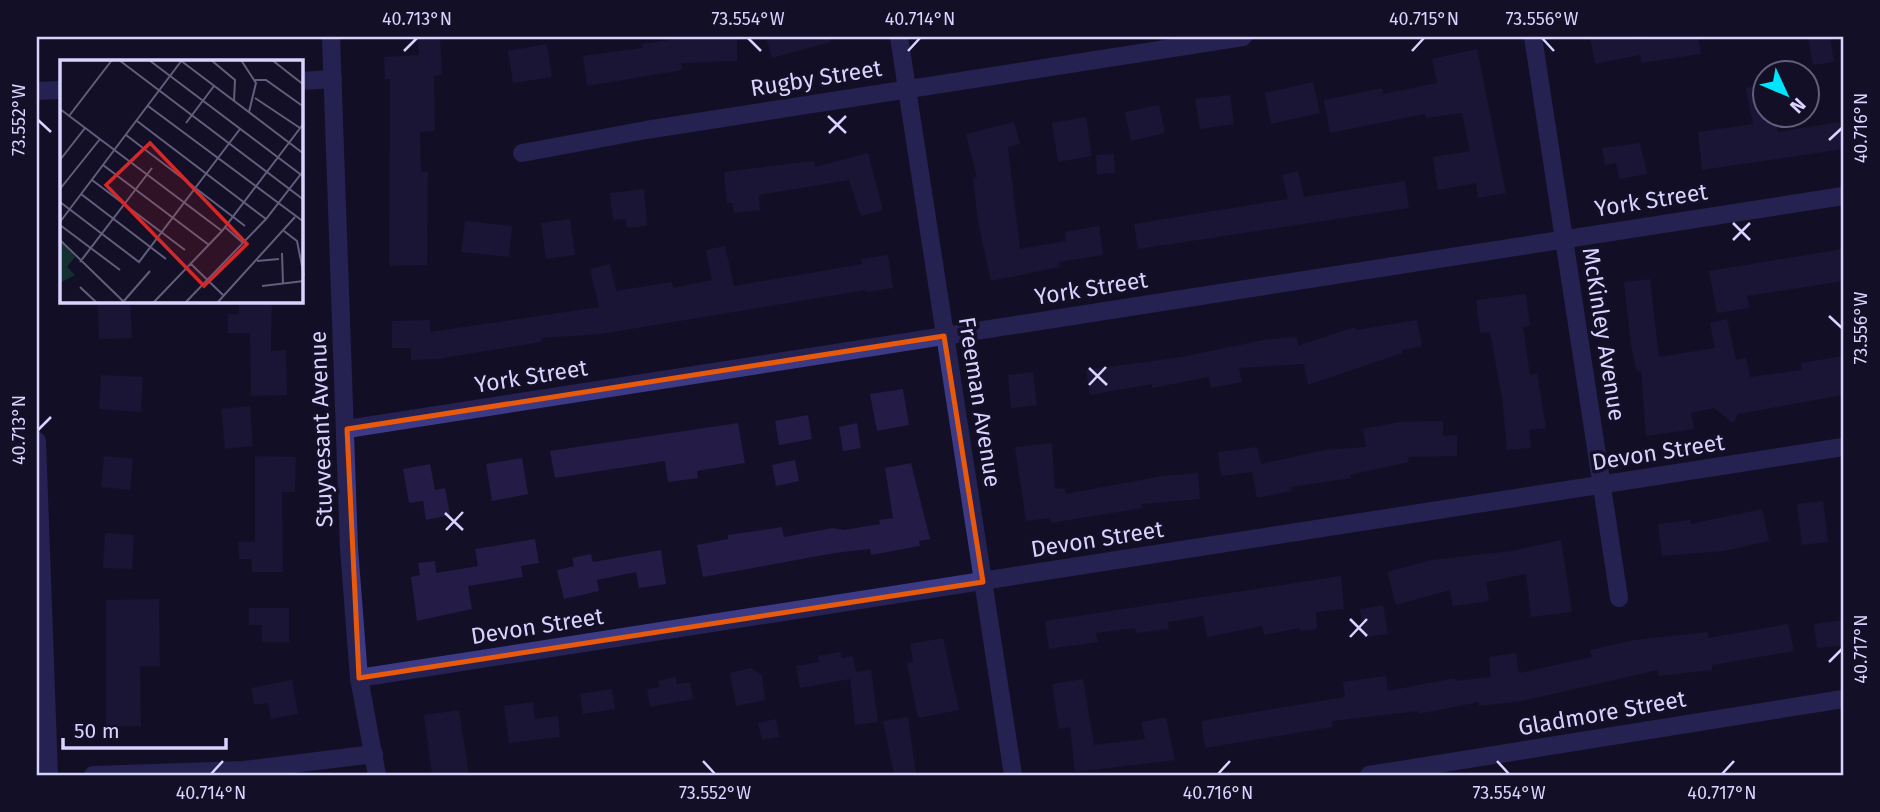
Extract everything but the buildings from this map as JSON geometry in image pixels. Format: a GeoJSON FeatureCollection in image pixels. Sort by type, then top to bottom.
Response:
{"type":"FeatureCollection","features":[{"type":"Feature","properties":{"kind":"street","name":"Stuyvesant Avenue"},"geometry":{"type":"LineString","coordinates":[[331,37],[347,429],[349,548],[359,678],[377,775]]}},
{"type":"Feature","properties":{"kind":"street","name":"Freeman Avenue"},"geometry":{"type":"LineString","coordinates":[[899,37],[1013,775]]}},
{"type":"Feature","properties":{"kind":"street","name":"Rugby Street"},"geometry":{"type":"LineString","coordinates":[[522,153],[1243,37]]}},
{"type":"Feature","properties":{"kind":"street","name":"McKinley Avenue"},"geometry":{"type":"LineString","coordinates":[[1533,37],[1619,598]]}},
{"type":"Feature","properties":{"kind":"street"},"geometry":{"type":"LineString","coordinates":[[303,81],[333,79]]}},
{"type":"Feature","properties":{"kind":"street"},"geometry":{"type":"LineString","coordinates":[[37,91],[60,90]]}},
{"type":"Feature","properties":{"kind":"street","name":"York Street"},"geometry":{"type":"LineString","coordinates":[[347,429],[1843,196]]}},
{"type":"Feature","properties":{"kind":"street"},"geometry":{"type":"LineString","coordinates":[[37,441],[49,775]]}},
{"type":"Feature","properties":{"kind":"street","name":"Devon Street"},"geometry":{"type":"LineString","coordinates":[[359,678],[1843,447]]}},
{"type":"Feature","properties":{"kind":"street","name":"Gladmore Street"},"geometry":{"type":"LineString","coordinates":[[1369,775],[1843,699]]}},
{"type":"Feature","properties":{"kind":"street"},"geometry":{"type":"LineString","coordinates":[[93,775],[244,770],[374,754]]}},
{"type":"Feature","properties":{"kind":"highlighted area"},"geometry":{"type":"Polygon","coordinates":[[[944,336],[983,582],[359,678],[347,429],[944,336]]]}}]}
